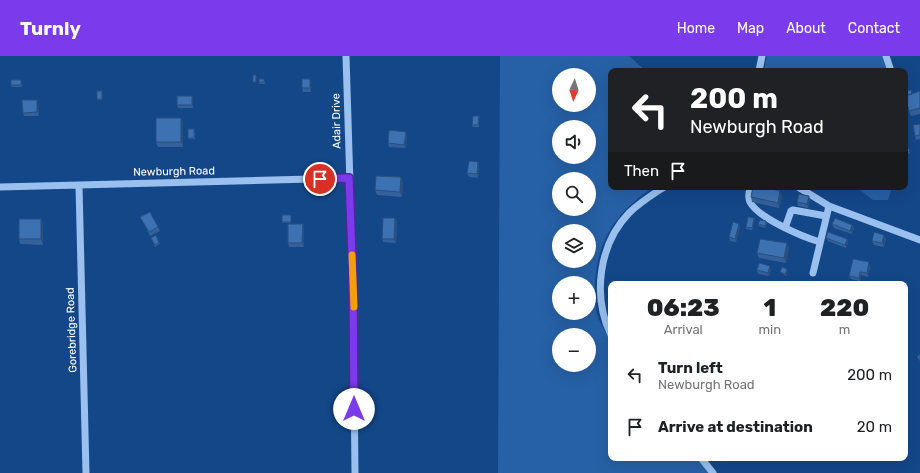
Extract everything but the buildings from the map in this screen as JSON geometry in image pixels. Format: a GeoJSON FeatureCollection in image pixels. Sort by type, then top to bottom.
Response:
{"type":"FeatureCollection","features":[{"type":"Feature","properties":{"kind":"street","name":"Adair Drive"},"geometry":{"type":"LineString","coordinates":[[346,56],[353,281],[355,473]]}},
{"type":"Feature","properties":{"kind":"street"},"geometry":{"type":"LineString","coordinates":[[760,68],[762,56]]}},
{"type":"Feature","properties":{"kind":"street"},"geometry":{"type":"LineString","coordinates":[[886,56],[890,68]]}},
{"type":"Feature","properties":{"kind":"street","name":"Newburgh Road"},"geometry":{"type":"LineString","coordinates":[[0,187],[349,178]]}},
{"type":"Feature","properties":{"kind":"street","name":"Gorebridge Road"},"geometry":{"type":"LineString","coordinates":[[79,186],[86,473]]}},
{"type":"Feature","properties":{"kind":"street"},"geometry":{"type":"LineString","coordinates":[[608,329],[601,308],[601,280],[607,247],[615,231],[629,213],[660,190]]}},
{"type":"Feature","properties":{"kind":"street"},"geometry":{"type":"LineString","coordinates":[[750,190],[750,203],[785,228],[805,238],[820,242]]}},
{"type":"Feature","properties":{"kind":"street"},"geometry":{"type":"LineString","coordinates":[[803,190],[829,206],[920,240]]}},
{"type":"Feature","properties":{"kind":"street"},"geometry":{"type":"LineString","coordinates":[[813,273],[829,206]]}},
{"type":"Feature","properties":{"kind":"street"},"geometry":{"type":"LineString","coordinates":[[785,228],[791,211],[793,210],[826,216]]}},
{"type":"Feature","properties":{"kind":"street"},"geometry":{"type":"LineString","coordinates":[[703,461],[713,473]]}},
{"type":"Feature","properties":{"kind":"shaded area"},"geometry":{"type":"Polygon","coordinates":[[[500,56],[629,56],[643,68],[608,68],[608,190],[650,190],[638,198],[614,224],[600,254],[596,276],[552,276],[552,320],[596,320],[596,309],[608,337],[608,461],[701,461],[711,473],[498,473],[500,56]]]}},
{"type":"Feature","properties":{"kind":"shaded area"},"geometry":{"type":"Polygon","coordinates":[[[767,56],[883,56],[887,68],[765,68],[767,56]]]}},
{"type":"Feature","properties":{"kind":"shaded area"},"geometry":{"type":"Polygon","coordinates":[[[860,190],[891,190],[888,200],[873,200],[860,190]]]}},
{"type":"Feature","properties":{"kind":"slow traffic"},"geometry":{"type":"LineString","coordinates":[[352,255],[354,307]]}},
{"type":"Feature","properties":{"kind":"route"},"geometry":{"type":"LineString","coordinates":[[320,179],[349,178],[353,281],[354,409]]}}]}
